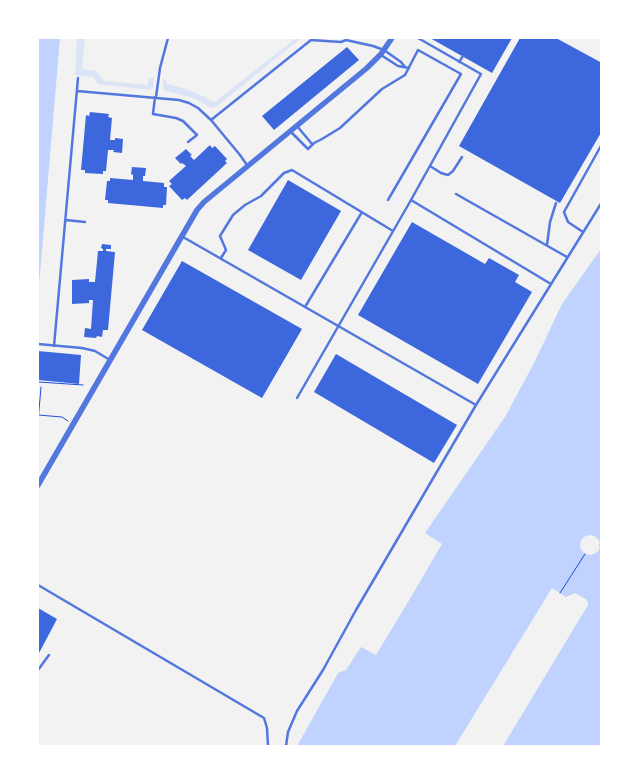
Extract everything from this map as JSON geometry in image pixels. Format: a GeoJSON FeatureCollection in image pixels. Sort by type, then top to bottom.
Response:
{"type":"FeatureCollection","features":[{"type":"Feature","properties":{"kind":"street"},"geometry":{"type":"LineString","coordinates":[[38,485],[197,210],[204,202],[367,68],[392,38]]}},
{"type":"Feature","properties":{"kind":"lane"},"geometry":{"type":"LineString","coordinates":[[168,38],[160,68],[153,114],[176,118],[183,122],[197,135],[188,142]]}},
{"type":"Feature","properties":{"kind":"lane"},"geometry":{"type":"LineString","coordinates":[[298,398],[481,74],[418,38]]}},
{"type":"Feature","properties":{"kind":"lane"},"geometry":{"type":"LineString","coordinates":[[211,120],[312,40],[341,42],[346,40],[382,52],[402,62],[405,67]]}},
{"type":"Feature","properties":{"kind":"lane"},"geometry":{"type":"LineString","coordinates":[[290,131],[308,149],[340,128],[382,90],[405,75],[418,50],[461,74],[388,200]]}},
{"type":"Feature","properties":{"kind":"lane"},"geometry":{"type":"LineString","coordinates":[[382,52],[398,66],[409,68]]}},
{"type":"Feature","properties":{"kind":"lane"},"geometry":{"type":"LineString","coordinates":[[459,62],[463,56]]}},
{"type":"Feature","properties":{"kind":"lane"},"geometry":{"type":"LineString","coordinates":[[54,346],[78,78]]}},
{"type":"Feature","properties":{"kind":"lane"},"geometry":{"type":"LineString","coordinates":[[77,91],[155,97],[188,102],[211,120],[248,166]]}},
{"type":"Feature","properties":{"kind":"lane"},"geometry":{"type":"LineString","coordinates":[[297,126],[313,144]]}},
{"type":"Feature","properties":{"kind":"lane"},"geometry":{"type":"LineString","coordinates":[[583,232],[568,222],[564,212],[602,144]]}},
{"type":"Feature","properties":{"kind":"lane"},"geometry":{"type":"LineString","coordinates":[[430,166],[448,175],[453,172],[462,157]]}},
{"type":"Feature","properties":{"kind":"lane"},"geometry":{"type":"LineString","coordinates":[[221,258],[226,250],[220,236],[233,215],[245,205],[261,196],[284,173],[292,170],[393,231]]}},
{"type":"Feature","properties":{"kind":"lane"},"geometry":{"type":"LineString","coordinates":[[456,194],[567,257]]}},
{"type":"Feature","properties":{"kind":"lane"},"geometry":{"type":"LineString","coordinates":[[411,200],[551,284]]}},
{"type":"Feature","properties":{"kind":"lane"},"geometry":{"type":"LineString","coordinates":[[286,746],[288,732],[297,712],[356,610],[476,405],[602,202]]}},
{"type":"Feature","properties":{"kind":"lane"},"geometry":{"type":"LineString","coordinates":[[547,245],[550,222],[556,203]]}},
{"type":"Feature","properties":{"kind":"lane"},"geometry":{"type":"LineString","coordinates":[[305,307],[362,212]]}},
{"type":"Feature","properties":{"kind":"lane"},"geometry":{"type":"LineString","coordinates":[[66,220],[85,222]]}},
{"type":"Feature","properties":{"kind":"lane"},"geometry":{"type":"LineString","coordinates":[[182,236],[476,405]]}},
{"type":"Feature","properties":{"kind":"lane"},"geometry":{"type":"LineString","coordinates":[[38,344],[82,348],[95,351],[110,360]]}},
{"type":"Feature","properties":{"kind":"lane"},"geometry":{"type":"LineString","coordinates":[[38,585],[264,718],[267,728],[268,746]]}},
{"type":"Feature","properties":{"kind":"lane"},"geometry":{"type":"LineString","coordinates":[[38,670],[49,655]]}},
{"type":"Feature","properties":{"kind":"path"},"geometry":{"type":"LineString","coordinates":[[38,382],[83,385]]}},
{"type":"Feature","properties":{"kind":"path"},"geometry":{"type":"LineString","coordinates":[[38,422],[41,387]]}},
{"type":"Feature","properties":{"kind":"path"},"geometry":{"type":"LineString","coordinates":[[38,415],[62,417],[73,424]]}},
{"type":"Feature","properties":{"kind":"path"},"geometry":{"type":"LineString","coordinates":[[560,593],[584,554]]}},
{"type":"Feature","properties":{"kind":"shaded area"},"geometry":{"type":"Polygon","coordinates":[[[77,38],[85,38],[82,69],[96,71],[104,81],[147,85],[149,79],[154,77],[153,88],[150,90],[98,84],[93,77],[75,75],[77,38]]]}},
{"type":"Feature","properties":{"kind":"shaded area"},"geometry":{"type":"Polygon","coordinates":[[[296,38],[301,38],[216,107],[211,108],[194,98],[163,89],[163,78],[167,81],[167,84],[183,88],[215,102],[296,38]]]}},
{"type":"Feature","properties":{"kind":"water"},"geometry":{"type":"Polygon","coordinates":[[[38,38],[60,38],[38,297],[38,38]]]}},
{"type":"Feature","properties":{"kind":"water"},"geometry":{"type":"Polygon","coordinates":[[[601,249],[601,746],[503,746],[588,605],[586,599],[575,593],[566,597],[552,588],[455,746],[297,746],[338,673],[346,670],[361,647],[376,655],[442,544],[425,533],[505,417],[534,363],[562,304],[601,249]]]}},
{"type":"Feature","properties":{"kind":"pier"},"geometry":{"type":"Polygon","coordinates":[[[590,535],[597,538],[600,545],[597,552],[590,555],[583,552],[580,545],[583,538],[590,535]]]}},
{"type":"Feature","properties":{"kind":"building"},"geometry":{"type":"Polygon","coordinates":[[[430,38],[512,38],[492,73],[430,38]]]}},
{"type":"Feature","properties":{"kind":"building"},"geometry":{"type":"Polygon","coordinates":[[[520,38],[556,38],[602,63],[602,131],[560,203],[459,146],[520,38]]]}},
{"type":"Feature","properties":{"kind":"building"},"geometry":{"type":"Polygon","coordinates":[[[347,47],[359,60],[274,130],[262,116],[347,47]]]}},
{"type":"Feature","properties":{"kind":"building"},"geometry":{"type":"Polygon","coordinates":[[[90,112],[109,114],[108,117],[112,118],[110,140],[115,140],[115,138],[123,139],[122,153],[108,150],[106,171],[103,171],[103,174],[85,173],[85,170],[81,170],[86,115],[89,116],[90,112]]]}},
{"type":"Feature","properties":{"kind":"building"},"geometry":{"type":"Polygon","coordinates":[[[210,145],[212,148],[215,146],[227,159],[225,161],[227,163],[187,200],[185,198],[182,200],[169,186],[172,184],[169,181],[186,166],[175,158],[186,149],[194,160],[210,145]]]}},
{"type":"Feature","properties":{"kind":"building"},"geometry":{"type":"Polygon","coordinates":[[[132,167],[146,168],[143,181],[164,183],[164,187],[167,187],[166,205],[163,205],[163,208],[108,203],[108,200],[105,200],[107,181],[110,181],[110,178],[133,180],[133,175],[131,174],[132,167]]]}},
{"type":"Feature","properties":{"kind":"building"},"geometry":{"type":"Polygon","coordinates":[[[288,180],[341,211],[301,280],[248,250],[288,180]]]}},
{"type":"Feature","properties":{"kind":"building"},"geometry":{"type":"Polygon","coordinates":[[[412,222],[485,264],[489,258],[519,275],[515,282],[532,292],[478,384],[358,315],[412,222]]]}},
{"type":"Feature","properties":{"kind":"building"},"geometry":{"type":"Polygon","coordinates":[[[102,244],[111,245],[111,249],[106,249],[106,251],[115,252],[108,330],[103,330],[102,337],[84,337],[85,328],[91,329],[93,300],[89,300],[89,303],[72,304],[72,280],[89,279],[89,282],[95,282],[98,251],[103,251],[101,248],[102,244]]]}},
{"type":"Feature","properties":{"kind":"building"},"geometry":{"type":"Polygon","coordinates":[[[182,261],[302,329],[262,398],[142,330],[182,261]]]}},
{"type":"Feature","properties":{"kind":"building"},"geometry":{"type":"Polygon","coordinates":[[[38,351],[81,355],[79,384],[38,380],[38,351]]]}},
{"type":"Feature","properties":{"kind":"building"},"geometry":{"type":"Polygon","coordinates":[[[336,354],[457,425],[434,463],[314,392],[336,354]]]}},
{"type":"Feature","properties":{"kind":"building"},"geometry":{"type":"Polygon","coordinates":[[[38,608],[57,619],[38,655],[38,608]]]}}]}
